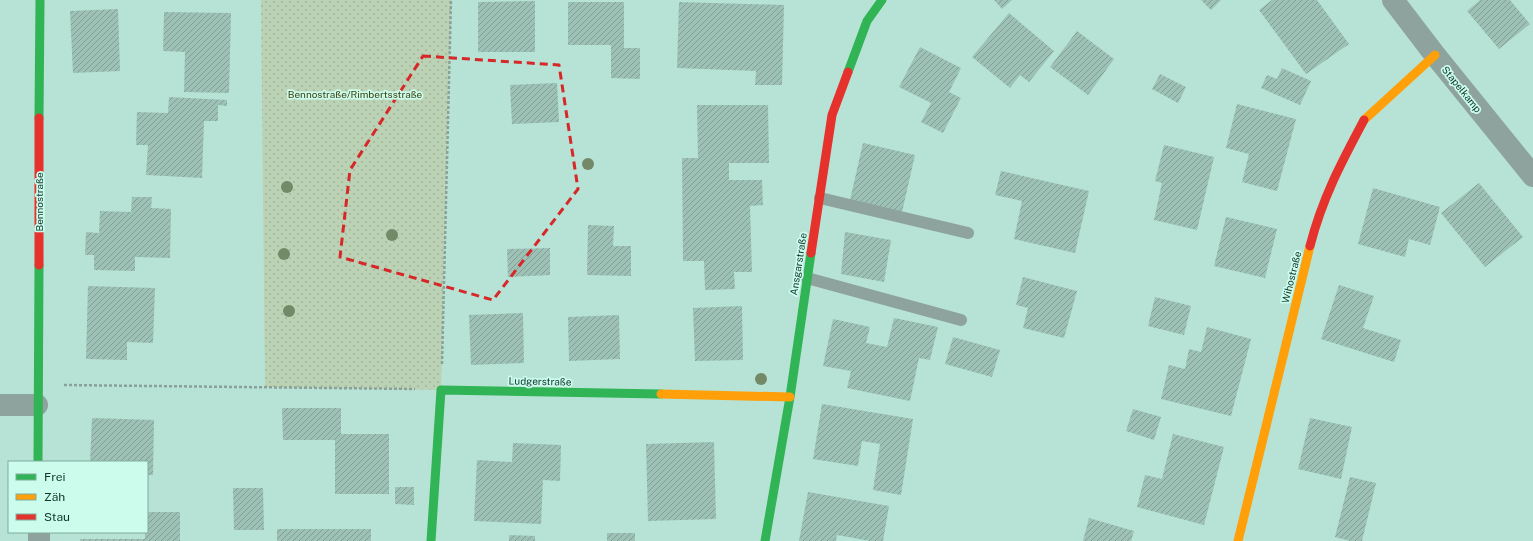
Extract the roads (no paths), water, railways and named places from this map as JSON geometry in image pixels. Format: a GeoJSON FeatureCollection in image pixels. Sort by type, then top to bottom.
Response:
{"type":"FeatureCollection","features":[{"type":"Feature","properties":{"kind":"street","name":"Bennostraße"},"geometry":{"type":"LineString","coordinates":[[38,461],[37,394],[40,0]]}},
{"type":"Feature","properties":{"kind":"street","name":"Ansgarstraße"},"geometry":{"type":"LineString","coordinates":[[765,541],[790,397],[832,115],[867,21],[882,0]]}},
{"type":"Feature","properties":{"kind":"street","name":"Stapelkamp"},"geometry":{"type":"LineString","coordinates":[[1393,0],[1435,56],[1533,176]]}},
{"type":"Feature","properties":{"kind":"street","name":"Wihostraße"},"geometry":{"type":"LineString","coordinates":[[1238,541],[1318,214],[1341,162],[1366,117],[1435,56]]}},
{"type":"Feature","properties":{"kind":"street","name":"Ludgerstraße"},"geometry":{"type":"LineString","coordinates":[[431,541],[441,390],[790,397]]}},
{"type":"Feature","properties":{"kind":"street"},"geometry":{"type":"LineString","coordinates":[[0,404],[37,394]]}},
{"type":"Feature","properties":{"kind":"lane"},"geometry":{"type":"LineString","coordinates":[[820,198],[968,233]]}},
{"type":"Feature","properties":{"kind":"lane"},"geometry":{"type":"LineString","coordinates":[[807,278],[961,320]]}},
{"type":"Feature","properties":{"kind":"park label","name":"Bennostraße/Rimbertsstraße"},"geometry":{"type":"Point","coordinates":[355,94]}}]}
